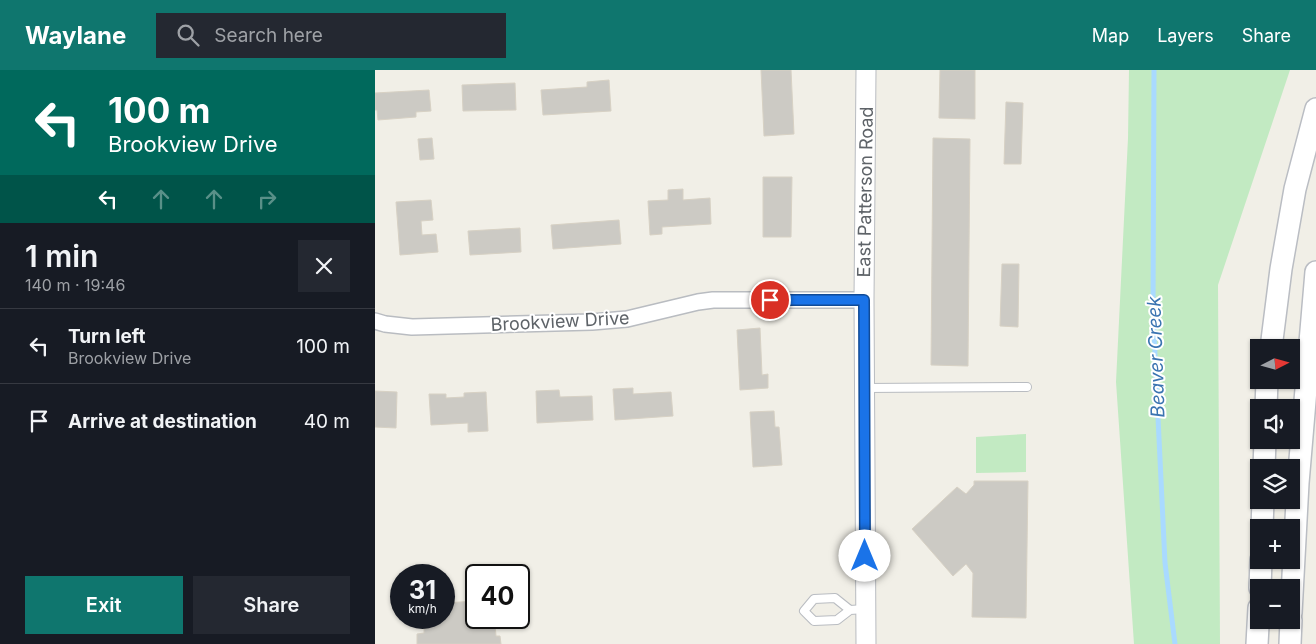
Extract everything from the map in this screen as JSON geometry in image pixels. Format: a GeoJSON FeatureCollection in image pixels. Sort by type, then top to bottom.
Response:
{"type":"FeatureCollection","features":[{"type":"Feature","properties":{"kind":"main road"},"geometry":{"type":"LineString","coordinates":[[1272,339],[1281,269],[1295,189],[1316,109]]}},
{"type":"Feature","properties":{"kind":"main road"},"geometry":{"type":"LineString","coordinates":[[1293,579],[1298,483],[1316,272]]}},
{"type":"Feature","properties":{"kind":"main road"},"geometry":{"type":"LineString","coordinates":[[1257,644],[1258,629]]}},
{"type":"Feature","properties":{"kind":"main road"},"geometry":{"type":"LineString","coordinates":[[1290,644],[1291,629]]}},
{"type":"Feature","properties":{"kind":"street","name":"East Patterson Road"},"geometry":{"type":"LineString","coordinates":[[866,70],[865,388],[858,610],[866,644]]}},
{"type":"Feature","properties":{"kind":"street","name":"Brookview Drive"},"geometry":{"type":"LineString","coordinates":[[375,321],[412,327],[592,322],[627,319],[713,300],[864,300]]}},
{"type":"Feature","properties":{"kind":"lane"},"geometry":{"type":"LineString","coordinates":[[865,388],[1027,387]]}},
{"type":"Feature","properties":{"kind":"lane"},"geometry":{"type":"LineString","coordinates":[[835,598],[858,610],[837,620],[814,621],[804,611],[814,599],[835,598]]}},
{"type":"Feature","properties":{"kind":"green space"},"geometry":{"type":"Polygon","coordinates":[[[1129,70],[1290,70],[1218,285],[1220,644],[1134,644],[1116,382],[1128,138],[1129,70]]]}},
{"type":"Feature","properties":{"kind":"green space"},"geometry":{"type":"Polygon","coordinates":[[[1026,434],[1026,472],[976,473],[976,437],[1026,434]]]}},
{"type":"Feature","properties":{"kind":"building"},"geometry":{"type":"Polygon","coordinates":[[[761,70],[791,70],[794,134],[764,136],[761,70]]]}},
{"type":"Feature","properties":{"kind":"building"},"geometry":{"type":"Polygon","coordinates":[[[940,70],[975,70],[975,119],[939,118],[940,70]]]}},
{"type":"Feature","properties":{"kind":"building"},"geometry":{"type":"Polygon","coordinates":[[[609,80],[611,111],[543,115],[541,90],[587,87],[587,82],[609,80]]]}},
{"type":"Feature","properties":{"kind":"building"},"geometry":{"type":"Polygon","coordinates":[[[515,83],[516,110],[463,111],[462,85],[515,83]]]}},
{"type":"Feature","properties":{"kind":"building"},"geometry":{"type":"Polygon","coordinates":[[[429,90],[431,111],[416,112],[416,117],[378,120],[377,110],[375,110],[375,93],[429,90]]]}},
{"type":"Feature","properties":{"kind":"building"},"geometry":{"type":"Polygon","coordinates":[[[1006,102],[1023,103],[1021,164],[1004,164],[1006,102]]]}},
{"type":"Feature","properties":{"kind":"building"},"geometry":{"type":"Polygon","coordinates":[[[432,138],[434,159],[420,160],[418,139],[432,138]]]}},
{"type":"Feature","properties":{"kind":"building"},"geometry":{"type":"Polygon","coordinates":[[[933,138],[970,139],[968,366],[931,365],[933,138]]]}},
{"type":"Feature","properties":{"kind":"building"},"geometry":{"type":"Polygon","coordinates":[[[763,177],[792,177],[791,237],[763,237],[763,177]]]}},
{"type":"Feature","properties":{"kind":"building"},"geometry":{"type":"Polygon","coordinates":[[[683,189],[683,200],[710,198],[711,224],[662,227],[662,234],[650,235],[648,201],[668,200],[668,190],[683,189]]]}},
{"type":"Feature","properties":{"kind":"building"},"geometry":{"type":"Polygon","coordinates":[[[431,200],[433,220],[421,221],[422,235],[436,234],[438,252],[400,255],[396,202],[431,200]]]}},
{"type":"Feature","properties":{"kind":"building"},"geometry":{"type":"Polygon","coordinates":[[[619,220],[621,244],[553,249],[551,225],[619,220]]]}},
{"type":"Feature","properties":{"kind":"building"},"geometry":{"type":"Polygon","coordinates":[[[520,228],[521,252],[470,255],[468,231],[520,228]]]}},
{"type":"Feature","properties":{"kind":"building"},"geometry":{"type":"Polygon","coordinates":[[[1002,264],[1019,264],[1018,327],[1000,326],[1002,264]]]}},
{"type":"Feature","properties":{"kind":"building"},"geometry":{"type":"Polygon","coordinates":[[[760,328],[762,375],[768,374],[768,388],[740,390],[737,330],[760,328]]]}},
{"type":"Feature","properties":{"kind":"building"},"geometry":{"type":"Polygon","coordinates":[[[633,388],[633,394],[671,392],[673,416],[615,420],[613,389],[633,388]]]}},
{"type":"Feature","properties":{"kind":"building"},"geometry":{"type":"Polygon","coordinates":[[[559,390],[560,397],[592,396],[593,420],[537,423],[536,391],[559,390]]]}},
{"type":"Feature","properties":{"kind":"building"},"geometry":{"type":"Polygon","coordinates":[[[375,391],[397,392],[396,428],[375,427],[375,391]]]}},
{"type":"Feature","properties":{"kind":"building"},"geometry":{"type":"Polygon","coordinates":[[[486,392],[488,431],[468,432],[468,423],[431,425],[429,394],[446,394],[446,398],[464,397],[464,393],[486,392]]]}},
{"type":"Feature","properties":{"kind":"building"},"geometry":{"type":"Polygon","coordinates":[[[774,411],[775,427],[779,427],[782,465],[753,467],[750,412],[774,411]]]}},
{"type":"Feature","properties":{"kind":"building"},"geometry":{"type":"Polygon","coordinates":[[[974,481],[1028,481],[1026,618],[972,617],[973,573],[966,564],[953,576],[912,529],[957,487],[966,494],[974,485],[974,481]]]}},
{"type":"Feature","properties":{"kind":"building"},"geometry":{"type":"Polygon","coordinates":[[[455,602],[465,602],[465,629],[495,629],[496,636],[500,636],[501,644],[417,644],[417,634],[424,633],[424,629],[455,629],[455,602]]]}},
{"type":"Feature","properties":{"kind":"waterway","name":"Beaver Creek"},"geometry":{"type":"LineString","coordinates":[[1154,70],[1153,313],[1165,563],[1175,644]]}},
{"type":"Feature","properties":{"kind":"route"},"geometry":{"type":"LineString","coordinates":[[770,300],[864,300],[865,556]]}}]}
